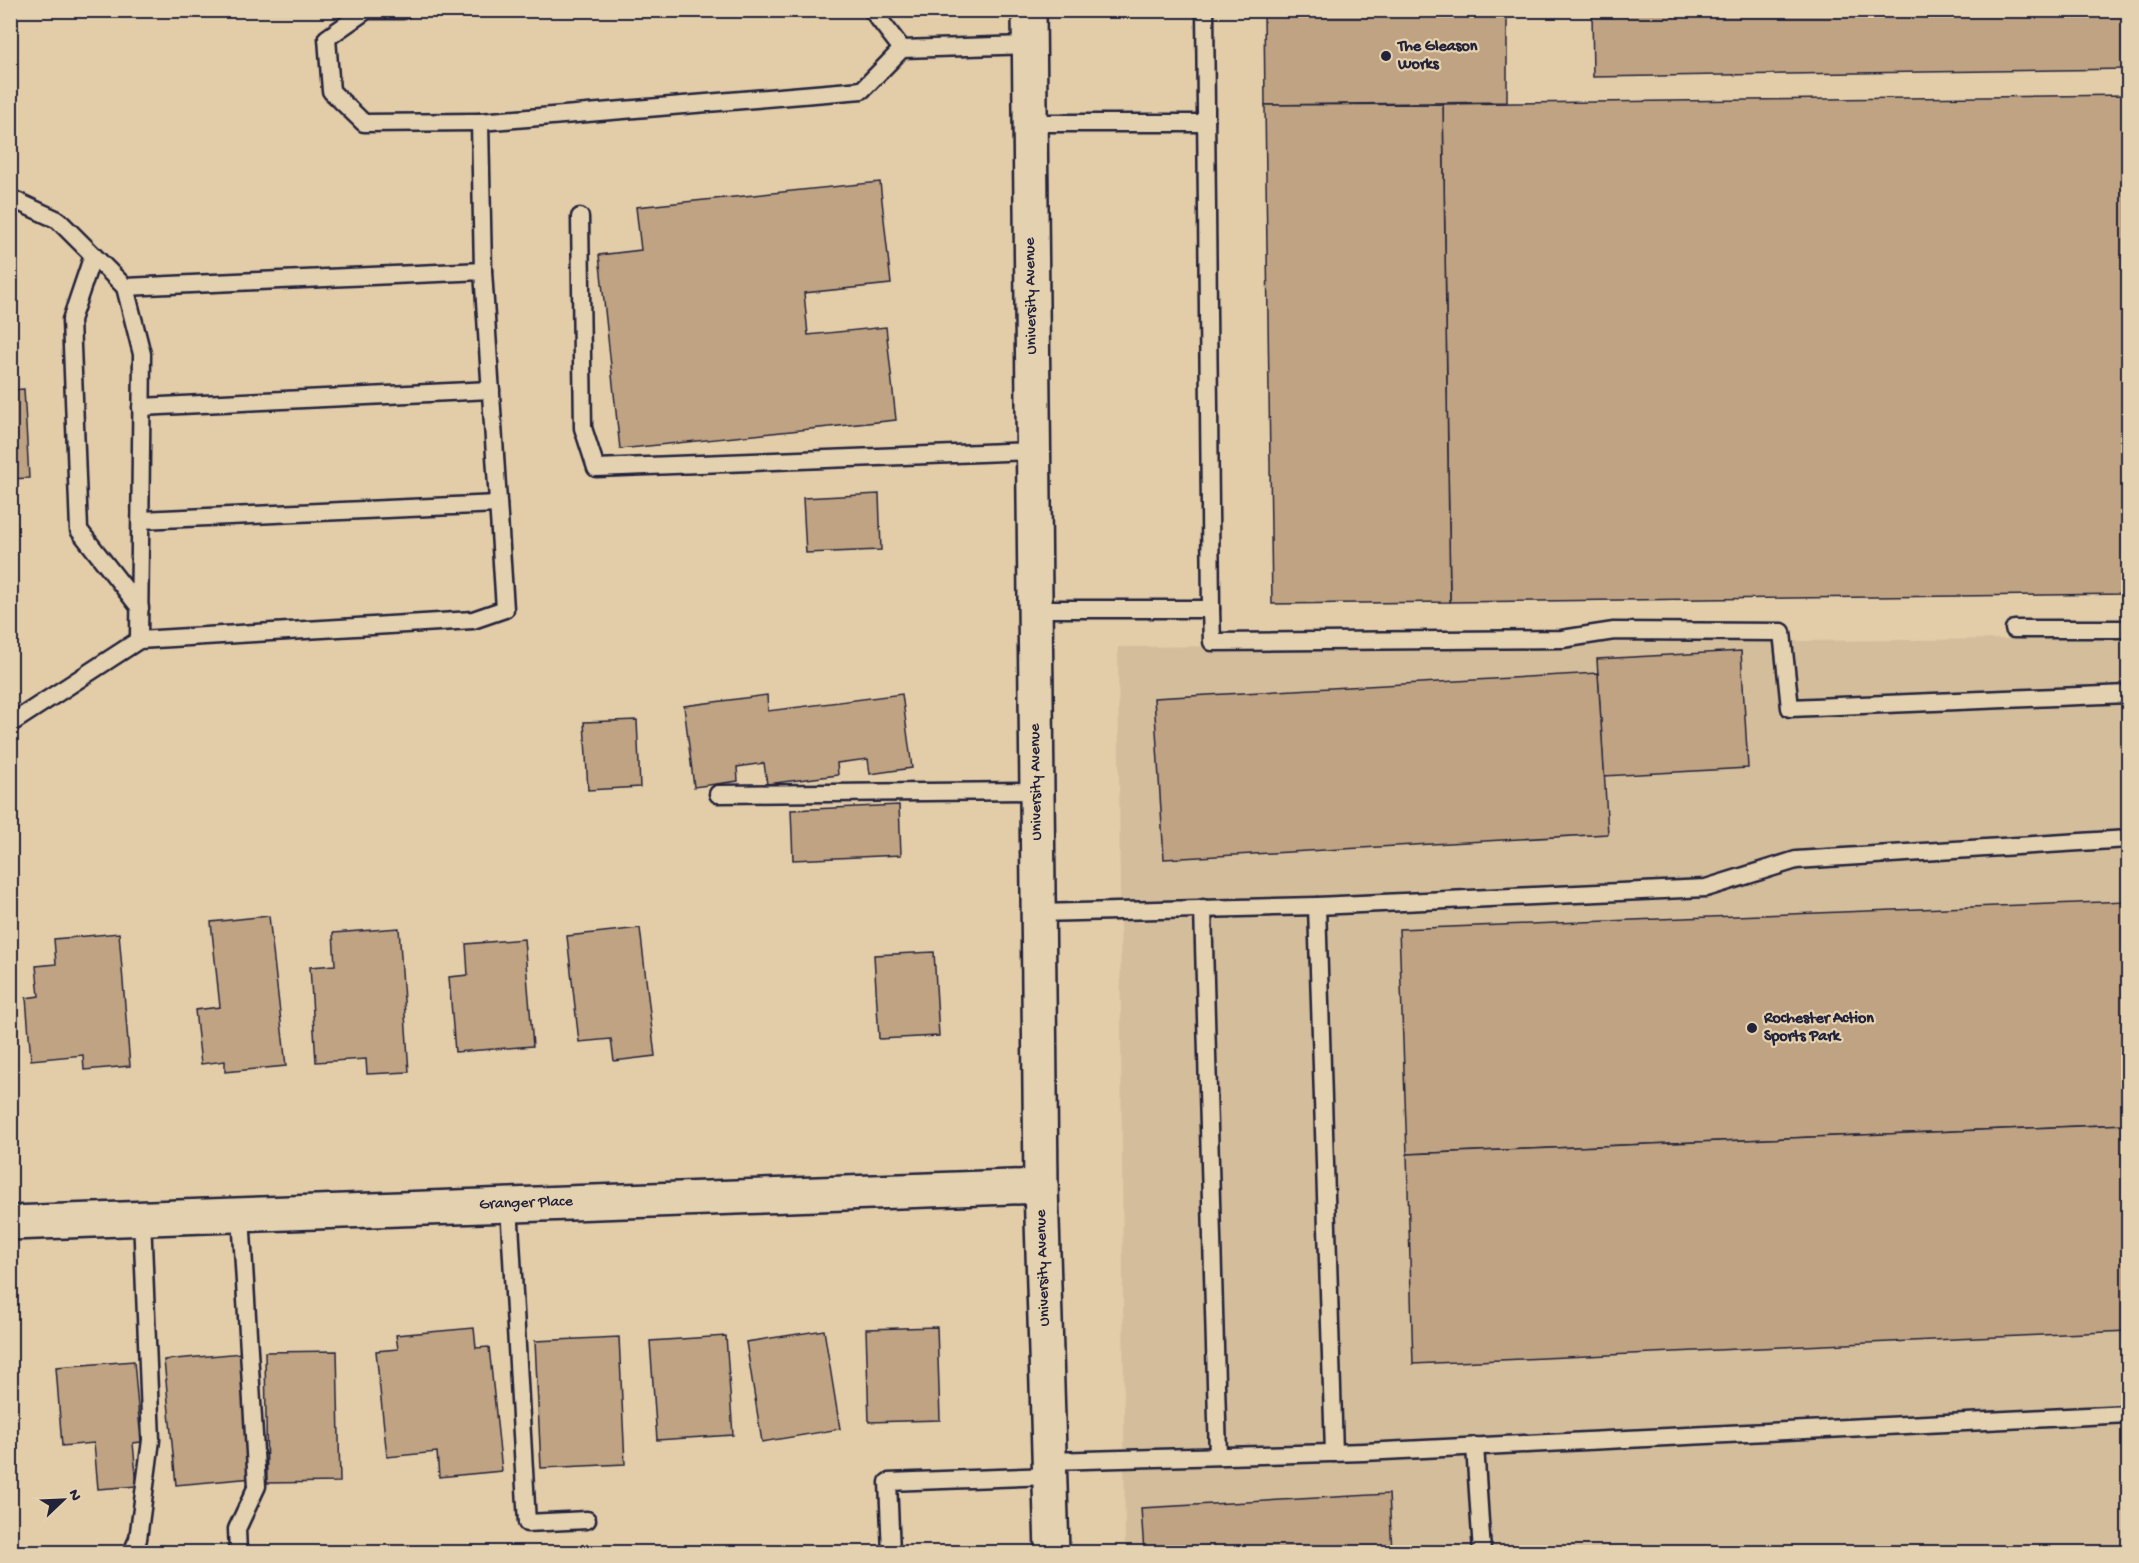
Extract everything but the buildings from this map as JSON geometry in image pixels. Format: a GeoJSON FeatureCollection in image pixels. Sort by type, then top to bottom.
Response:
{"type":"FeatureCollection","features":[{"type":"Feature","properties":{"kind":"main road","name":"University Avenue"},"geometry":{"type":"LineString","coordinates":[[1029,10],[1041,1186],[1052,1552]]}},
{"type":"Feature","properties":{"kind":"main road","name":"Granger Place"},"geometry":{"type":"LineString","coordinates":[[10,1223],[1041,1186]]}},
{"type":"Feature","properties":{"kind":"lane"},"geometry":{"type":"LineString","coordinates":[[402,10],[364,11],[327,38],[331,91],[364,123],[480,122],[862,90],[902,49],[1029,45]]}},
{"type":"Feature","properties":{"kind":"lane"},"geometry":{"type":"LineString","coordinates":[[872,10],[902,49]]}},
{"type":"Feature","properties":{"kind":"lane"},"geometry":{"type":"LineString","coordinates":[[1205,10],[1212,642],[1562,639],[1614,632],[1782,632],[1790,708],[2128,694]]}},
{"type":"Feature","properties":{"kind":"lane"},"geometry":{"type":"LineString","coordinates":[[10,724],[139,640],[473,620],[505,609],[483,271],[480,122]]}},
{"type":"Feature","properties":{"kind":"lane"},"geometry":{"type":"LineString","coordinates":[[1030,123],[1206,123]]}},
{"type":"Feature","properties":{"kind":"lane"},"geometry":{"type":"LineString","coordinates":[[10,198],[58,220],[125,287],[142,354],[139,640]]}},
{"type":"Feature","properties":{"kind":"lane"},"geometry":{"type":"LineString","coordinates":[[580,217],[583,428],[596,468],[1034,451]]}},
{"type":"Feature","properties":{"kind":"lane"},"geometry":{"type":"LineString","coordinates":[[93,255],[71,320],[79,530],[140,608]]}},
{"type":"Feature","properties":{"kind":"lane"},"geometry":{"type":"LineString","coordinates":[[125,287],[483,271]]}},
{"type":"Feature","properties":{"kind":"lane"},"geometry":{"type":"LineString","coordinates":[[141,407],[491,390]]}},
{"type":"Feature","properties":{"kind":"lane"},"geometry":{"type":"LineString","coordinates":[[141,520],[498,504]]}},
{"type":"Feature","properties":{"kind":"lane"},"geometry":{"type":"LineString","coordinates":[[1035,609],[1211,609]]}},
{"type":"Feature","properties":{"kind":"lane"},"geometry":{"type":"LineString","coordinates":[[2014,629],[2128,629]]}},
{"type":"Feature","properties":{"kind":"lane"},"geometry":{"type":"LineString","coordinates":[[718,794],[1037,791]]}},
{"type":"Feature","properties":{"kind":"lane"},"geometry":{"type":"LineString","coordinates":[[1038,913],[1317,906],[1706,888],[1796,860],[2128,839]]}},
{"type":"Feature","properties":{"kind":"lane"},"geometry":{"type":"LineString","coordinates":[[1317,906],[1334,1453]]}},
{"type":"Feature","properties":{"kind":"lane"},"geometry":{"type":"LineString","coordinates":[[1203,908],[1218,1456]]}},
{"type":"Feature","properties":{"kind":"lane"},"geometry":{"type":"LineString","coordinates":[[509,1205],[527,1523],[587,1520]]}},
{"type":"Feature","properties":{"kind":"lane"},"geometry":{"type":"LineString","coordinates":[[238,1552],[237,1529],[257,1486],[241,1215]]}},
{"type":"Feature","properties":{"kind":"lane"},"geometry":{"type":"LineString","coordinates":[[132,1552],[138,1539],[151,1440],[142,1218]]}},
{"type":"Feature","properties":{"kind":"lane"},"geometry":{"type":"LineString","coordinates":[[891,1552],[888,1482],[1218,1456],[1334,1453],[2128,1414]]}},
{"type":"Feature","properties":{"kind":"lane"},"geometry":{"type":"LineString","coordinates":[[1475,1446],[1482,1552]]}},
{"type":"Feature","properties":{"kind":"shaded area"},"geometry":{"type":"Polygon","coordinates":[[[2128,638],[2128,1552],[1125,1552],[1118,647],[2128,638]]]}},
{"type":"Feature","properties":{"kind":"place","name":"The Gleason Works"},"geometry":{"type":"Point","coordinates":[1386,56]}},
{"type":"Feature","properties":{"kind":"place","name":"Rochester Action Sports Park"},"geometry":{"type":"Point","coordinates":[1752,1028]}}]}
